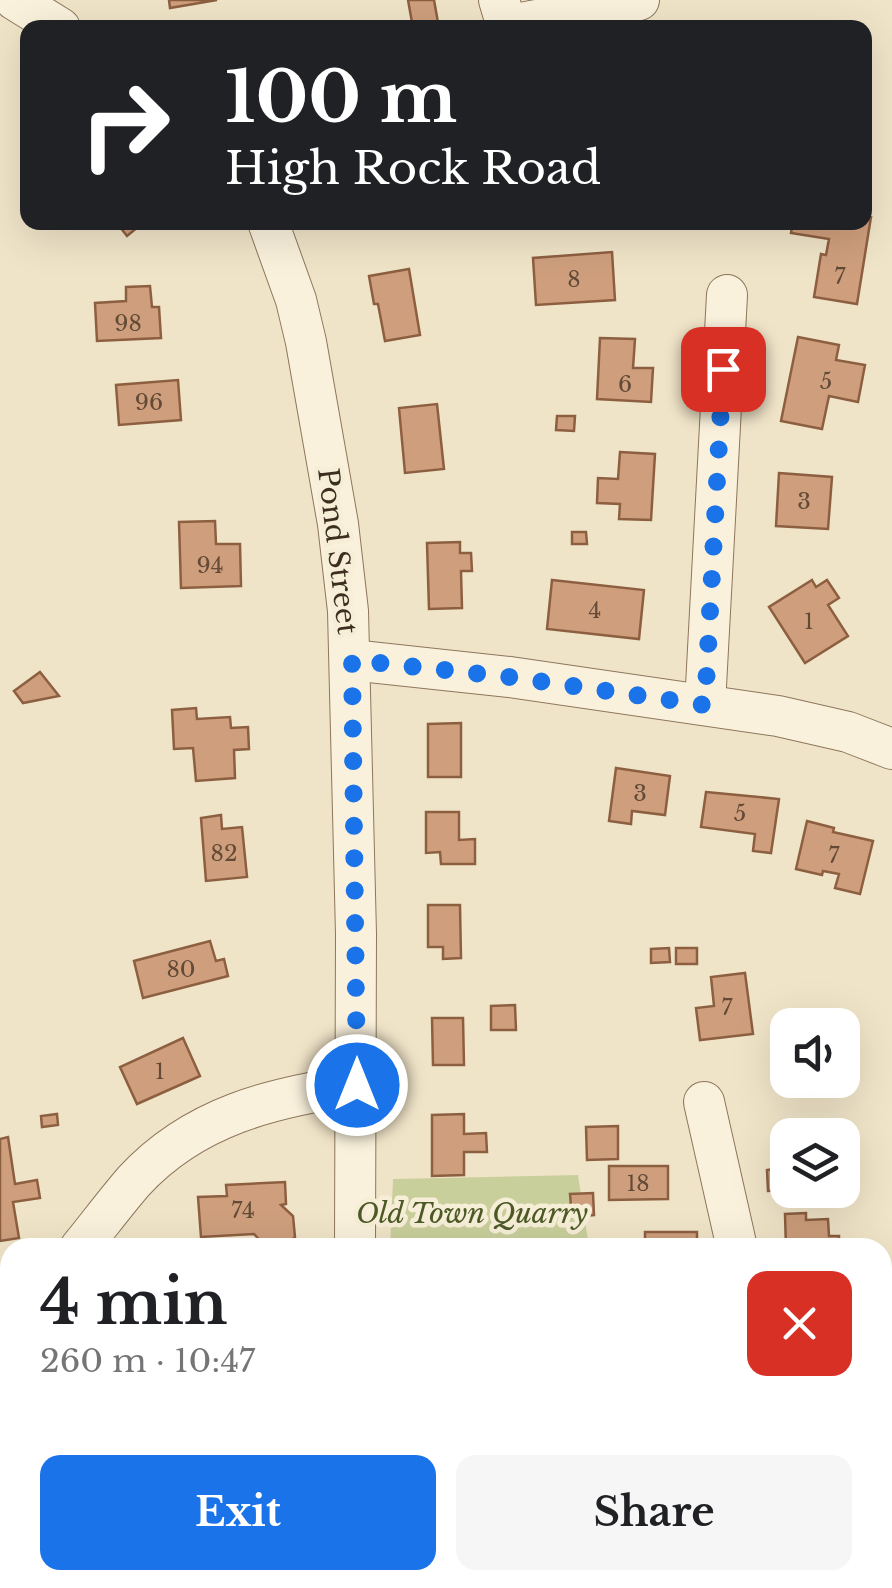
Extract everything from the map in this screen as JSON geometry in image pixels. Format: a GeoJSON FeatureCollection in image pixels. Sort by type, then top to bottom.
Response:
{"type":"FeatureCollection","features":[{"type":"Feature","properties":{"kind":"street"},"geometry":{"type":"LineString","coordinates":[[15,0],[47,20]]}},
{"type":"Feature","properties":{"kind":"street"},"geometry":{"type":"LineString","coordinates":[[532,20],[640,0]]}},
{"type":"Feature","properties":{"kind":"street","name":"Pond Street"},"geometry":{"type":"LineString","coordinates":[[271,230],[306,342],[338,524],[352,660],[355,1238]]}},
{"type":"Feature","properties":{"kind":"street"},"geometry":{"type":"LineString","coordinates":[[705,705],[727,295]]}},
{"type":"Feature","properties":{"kind":"street"},"geometry":{"type":"LineString","coordinates":[[352,660],[510,677],[705,705],[822,725],[892,749]]}},
{"type":"Feature","properties":{"kind":"street"},"geometry":{"type":"LineString","coordinates":[[88,1238],[135,1180],[162,1155],[205,1126],[270,1100],[357,1085]]}},
{"type":"Feature","properties":{"kind":"street"},"geometry":{"type":"LineString","coordinates":[[704,1102],[736,1238]]}},
{"type":"Feature","properties":{"kind":"green space","name":"Old Town Quarry"},"geometry":{"type":"Polygon","coordinates":[[[578,1175],[588,1238],[390,1238],[393,1179],[578,1175]]]}},
{"type":"Feature","properties":{"kind":"building"},"geometry":{"type":"Polygon","coordinates":[[[169,0],[217,0],[170,8],[169,0]]]}},
{"type":"Feature","properties":{"kind":"building"},"geometry":{"type":"Polygon","coordinates":[[[408,0],[434,0],[438,20],[412,20],[408,0]]]}},
{"type":"Feature","properties":{"kind":"building"},"geometry":{"type":"Polygon","coordinates":[[[869,230],[857,304],[814,297],[821,254],[826,255],[829,239],[791,233],[869,230]]]}},
{"type":"Feature","properties":{"kind":"building"},"geometry":{"type":"Polygon","coordinates":[[[612,252],[615,300],[536,305],[533,258],[612,252]]]}},
{"type":"Feature","properties":{"kind":"building"},"geometry":{"type":"Polygon","coordinates":[[[409,269],[420,335],[385,341],[369,276],[409,269]]]}},
{"type":"Feature","properties":{"kind":"building"},"geometry":{"type":"Polygon","coordinates":[[[150,286],[152,307],[159,307],[161,338],[97,341],[95,303],[126,301],[126,287],[150,286]]]}},
{"type":"Feature","properties":{"kind":"building"},"geometry":{"type":"Polygon","coordinates":[[[798,337],[839,345],[836,360],[865,365],[858,402],[829,396],[822,429],[781,421],[798,337]]]}},
{"type":"Feature","properties":{"kind":"building"},"geometry":{"type":"Polygon","coordinates":[[[600,338],[635,339],[633,368],[653,368],[651,402],[597,399],[600,338]]]}},
{"type":"Feature","properties":{"kind":"building"},"geometry":{"type":"Polygon","coordinates":[[[178,380],[181,420],[119,425],[116,385],[178,380]]]}},
{"type":"Feature","properties":{"kind":"building"},"geometry":{"type":"Polygon","coordinates":[[[437,404],[444,469],[405,473],[399,408],[437,404]]]}},
{"type":"Feature","properties":{"kind":"building"},"geometry":{"type":"Polygon","coordinates":[[[557,416],[575,416],[574,431],[556,430],[557,416]]]}},
{"type":"Feature","properties":{"kind":"building"},"geometry":{"type":"Polygon","coordinates":[[[620,452],[655,454],[651,520],[619,519],[620,504],[597,503],[598,478],[618,479],[620,452]]]}},
{"type":"Feature","properties":{"kind":"building"},"geometry":{"type":"Polygon","coordinates":[[[779,473],[832,477],[828,529],[776,526],[779,473]]]}},
{"type":"Feature","properties":{"kind":"building"},"geometry":{"type":"Polygon","coordinates":[[[215,521],[216,544],[240,544],[241,586],[181,588],[179,522],[215,521]]]}},
{"type":"Feature","properties":{"kind":"building"},"geometry":{"type":"Polygon","coordinates":[[[572,532],[586,532],[587,544],[572,544],[572,532]]]}},
{"type":"Feature","properties":{"kind":"building"},"geometry":{"type":"Polygon","coordinates":[[[460,542],[460,553],[471,553],[472,571],[461,571],[462,608],[429,609],[427,543],[460,542]]]}},
{"type":"Feature","properties":{"kind":"building"},"geometry":{"type":"Polygon","coordinates":[[[552,580],[644,590],[639,639],[547,629],[552,580]]]}},
{"type":"Feature","properties":{"kind":"building"},"geometry":{"type":"Polygon","coordinates":[[[812,580],[816,587],[827,580],[839,598],[828,605],[848,636],[805,663],[769,607],[812,580]]]}},
{"type":"Feature","properties":{"kind":"building"},"geometry":{"type":"Polygon","coordinates":[[[40,672],[59,696],[23,703],[14,691],[40,672]]]}},
{"type":"Feature","properties":{"kind":"building"},"geometry":{"type":"Polygon","coordinates":[[[196,708],[197,719],[230,717],[231,728],[248,727],[249,749],[234,750],[235,778],[196,781],[193,748],[174,749],[172,710],[196,708]]]}},
{"type":"Feature","properties":{"kind":"building"},"geometry":{"type":"Polygon","coordinates":[[[461,723],[461,777],[428,777],[428,724],[461,723]]]}},
{"type":"Feature","properties":{"kind":"building"},"geometry":{"type":"Polygon","coordinates":[[[616,768],[670,776],[665,815],[632,811],[631,824],[609,821],[616,768]]]}},
{"type":"Feature","properties":{"kind":"building"},"geometry":{"type":"Polygon","coordinates":[[[706,792],[779,799],[771,853],[753,851],[755,834],[701,827],[706,792]]]}},
{"type":"Feature","properties":{"kind":"building"},"geometry":{"type":"Polygon","coordinates":[[[426,812],[459,812],[459,840],[475,839],[475,864],[441,864],[440,852],[426,853],[426,812]]]}},
{"type":"Feature","properties":{"kind":"building"},"geometry":{"type":"Polygon","coordinates":[[[221,815],[222,829],[242,827],[247,877],[206,881],[201,818],[221,815]]]}},
{"type":"Feature","properties":{"kind":"building"},"geometry":{"type":"Polygon","coordinates":[[[807,821],[873,841],[860,894],[835,888],[839,874],[796,869],[807,821]]]}},
{"type":"Feature","properties":{"kind":"building"},"geometry":{"type":"Polygon","coordinates":[[[428,905],[460,905],[461,958],[443,959],[443,947],[428,947],[428,905]]]}},
{"type":"Feature","properties":{"kind":"building"},"geometry":{"type":"Polygon","coordinates":[[[210,941],[216,961],[224,959],[228,976],[143,998],[134,961],[210,941]]]}},
{"type":"Feature","properties":{"kind":"building"},"geometry":{"type":"Polygon","coordinates":[[[669,948],[670,962],[651,963],[651,949],[669,948]]]}},
{"type":"Feature","properties":{"kind":"building"},"geometry":{"type":"Polygon","coordinates":[[[676,948],[697,948],[697,964],[676,964],[676,948]]]}},
{"type":"Feature","properties":{"kind":"building"},"geometry":{"type":"Polygon","coordinates":[[[745,973],[753,1034],[700,1040],[696,1008],[714,1006],[711,977],[745,973]]]}},
{"type":"Feature","properties":{"kind":"building"},"geometry":{"type":"Polygon","coordinates":[[[515,1005],[516,1030],[491,1030],[491,1006],[515,1005]]]}},
{"type":"Feature","properties":{"kind":"building"},"geometry":{"type":"Polygon","coordinates":[[[432,1018],[463,1018],[464,1065],[433,1065],[432,1018]]]}},
{"type":"Feature","properties":{"kind":"building"},"geometry":{"type":"Polygon","coordinates":[[[183,1038],[200,1076],[137,1104],[120,1067],[183,1038]]]}},
{"type":"Feature","properties":{"kind":"building"},"geometry":{"type":"Polygon","coordinates":[[[57,1114],[58,1125],[42,1127],[41,1116],[57,1114]]]}},
{"type":"Feature","properties":{"kind":"building"},"geometry":{"type":"Polygon","coordinates":[[[464,1114],[464,1134],[486,1133],[487,1152],[464,1152],[464,1175],[432,1176],[432,1115],[464,1114]]]}},
{"type":"Feature","properties":{"kind":"building"},"geometry":{"type":"Polygon","coordinates":[[[618,1126],[618,1159],[587,1160],[586,1127],[618,1126]]]}},
{"type":"Feature","properties":{"kind":"building"},"geometry":{"type":"Polygon","coordinates":[[[8,1137],[15,1184],[37,1180],[40,1198],[13,1202],[19,1238],[0,1238],[0,1139],[8,1137]]]}},
{"type":"Feature","properties":{"kind":"building"},"geometry":{"type":"Polygon","coordinates":[[[609,1166],[668,1166],[668,1199],[609,1200],[609,1166]]]}},
{"type":"Feature","properties":{"kind":"building"},"geometry":{"type":"Polygon","coordinates":[[[285,1182],[286,1204],[281,1205],[293,1216],[295,1237],[201,1237],[198,1197],[227,1196],[226,1185],[285,1182]]]}},
{"type":"Feature","properties":{"kind":"building"},"geometry":{"type":"Polygon","coordinates":[[[593,1193],[594,1215],[572,1217],[570,1194],[593,1193]]]}},
{"type":"Feature","properties":{"kind":"building"},"geometry":{"type":"Polygon","coordinates":[[[806,1213],[806,1220],[828,1219],[829,1236],[839,1238],[786,1238],[785,1214],[806,1213]]]}},
{"type":"Feature","properties":{"kind":"building"},"geometry":{"type":"Polygon","coordinates":[[[645,1232],[697,1232],[697,1238],[645,1238],[645,1232]]]}},
{"type":"Feature","properties":{"kind":"route"},"geometry":{"type":"LineString","coordinates":[[357,1085],[352,660],[510,677],[705,705],[723,369]]}}]}
